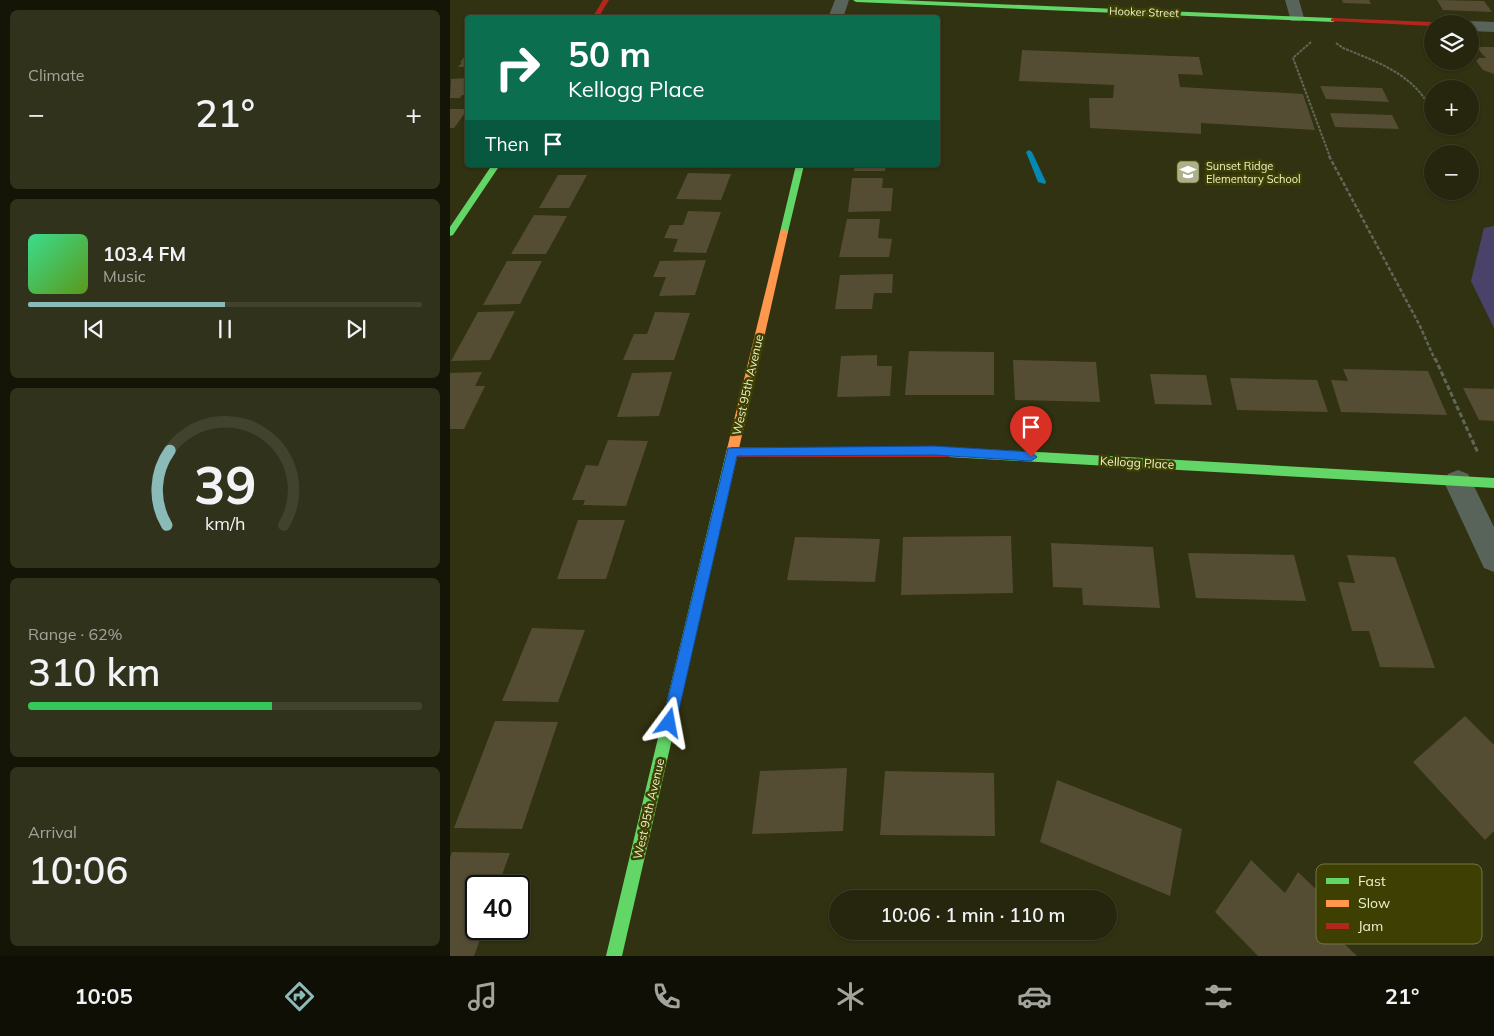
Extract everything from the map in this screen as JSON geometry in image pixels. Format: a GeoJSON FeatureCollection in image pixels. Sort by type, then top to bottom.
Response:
{"type":"FeatureCollection","features":[{"type":"Feature","properties":{"kind":"street"},"geometry":{"type":"LineString","coordinates":[[597,15],[606,0]]}},
{"type":"Feature","properties":{"kind":"street"},"geometry":{"type":"LineString","coordinates":[[837,15],[842,0]]}},
{"type":"Feature","properties":{"kind":"street","name":"Hooker Street"},"geometry":{"type":"LineString","coordinates":[[856,0],[1068,5],[1424,24]]}},
{"type":"Feature","properties":{"kind":"street"},"geometry":{"type":"LineString","coordinates":[[1292,0],[1296,18]]}},
{"type":"Feature","properties":{"kind":"street"},"geometry":{"type":"LineString","coordinates":[[1479,26],[1494,27]]}},
{"type":"Feature","properties":{"kind":"street"},"geometry":{"type":"LineString","coordinates":[[450,233],[495,167]]}},
{"type":"Feature","properties":{"kind":"street","name":"West 95th Avenue"},"geometry":{"type":"LineString","coordinates":[[614,956],[800,167]]}},
{"type":"Feature","properties":{"kind":"street","name":"Kellogg Place"},"geometry":{"type":"LineString","coordinates":[[732,452],[934,451],[1494,483]]}},
{"type":"Feature","properties":{"kind":"street"},"geometry":{"type":"LineString","coordinates":[[1458,482],[1494,558]]}},
{"type":"Feature","properties":{"kind":"path"},"geometry":{"type":"LineString","coordinates":[[1331,40],[1343,48],[1392,69],[1413,84],[1424,96]]}},
{"type":"Feature","properties":{"kind":"path"},"geometry":{"type":"LineString","coordinates":[[1312,42],[1292,58],[1332,163],[1420,326],[1481,458]]}},
{"type":"Feature","properties":{"kind":"shaded area"},"geometry":{"type":"Polygon","coordinates":[[[1494,226],[1494,328],[1471,281],[1484,228],[1494,226]]]}},
{"type":"Feature","properties":{"kind":"building"},"geometry":{"type":"Polygon","coordinates":[[[1342,0],[1369,0],[1371,4],[1343,3],[1342,0]]]}},
{"type":"Feature","properties":{"kind":"building"},"geometry":{"type":"Polygon","coordinates":[[[1437,0],[1484,1],[1492,12],[1443,10],[1437,0]]]}},
{"type":"Feature","properties":{"kind":"building"},"geometry":{"type":"Polygon","coordinates":[[[1479,47],[1494,47],[1494,74],[1483,70],[1479,65],[1479,58],[1486,58],[1479,50],[1479,47]]]}},
{"type":"Feature","properties":{"kind":"building"},"geometry":{"type":"Polygon","coordinates":[[[1022,50],[1199,57],[1203,75],[1178,74],[1180,87],[1303,94],[1315,130],[1201,123],[1201,134],[1090,128],[1089,98],[1113,98],[1114,85],[1019,81],[1022,50]]]}},
{"type":"Feature","properties":{"kind":"building"},"geometry":{"type":"Polygon","coordinates":[[[465,56],[465,67],[458,67],[462,62],[460,62],[465,56]]]}},
{"type":"Feature","properties":{"kind":"building"},"geometry":{"type":"Polygon","coordinates":[[[465,78],[465,95],[462,95],[460,98],[450,98],[451,79],[465,78]]]}},
{"type":"Feature","properties":{"kind":"building"},"geometry":{"type":"Polygon","coordinates":[[[1320,86],[1382,88],[1389,102],[1326,99],[1320,86]]]}},
{"type":"Feature","properties":{"kind":"building"},"geometry":{"type":"Polygon","coordinates":[[[450,109],[465,109],[465,113],[454,128],[450,128],[450,109]]]}},
{"type":"Feature","properties":{"kind":"building"},"geometry":{"type":"Polygon","coordinates":[[[1330,113],[1392,115],[1399,129],[1335,127],[1330,113]]]}},
{"type":"Feature","properties":{"kind":"building"},"geometry":{"type":"Polygon","coordinates":[[[561,167],[604,167],[603,168],[561,167]]]}},
{"type":"Feature","properties":{"kind":"building"},"geometry":{"type":"Polygon","coordinates":[[[855,167],[886,167],[885,171],[854,171],[855,167]]]}},
{"type":"Feature","properties":{"kind":"building"},"geometry":{"type":"Polygon","coordinates":[[[688,173],[731,174],[721,200],[676,199],[688,173]]]}},
{"type":"Feature","properties":{"kind":"building"},"geometry":{"type":"Polygon","coordinates":[[[558,175],[587,175],[569,208],[539,208],[558,175]]]}},
{"type":"Feature","properties":{"kind":"building"},"geometry":{"type":"Polygon","coordinates":[[[852,178],[883,178],[882,188],[893,188],[891,211],[848,212],[852,178]]]}},
{"type":"Feature","properties":{"kind":"building"},"geometry":{"type":"Polygon","coordinates":[[[688,211],[721,212],[706,253],[673,252],[678,239],[664,238],[670,225],[683,225],[688,211]]]}},
{"type":"Feature","properties":{"kind":"building"},"geometry":{"type":"Polygon","coordinates":[[[534,215],[567,216],[546,254],[511,254],[534,215]]]}},
{"type":"Feature","properties":{"kind":"building"},"geometry":{"type":"Polygon","coordinates":[[[847,219],[880,219],[878,238],[892,239],[889,257],[839,257],[847,219]]]}},
{"type":"Feature","properties":{"kind":"building"},"geometry":{"type":"Polygon","coordinates":[[[706,260],[695,295],[659,296],[666,277],[653,277],[660,261],[706,260]]]}},
{"type":"Feature","properties":{"kind":"building"},"geometry":{"type":"Polygon","coordinates":[[[507,261],[542,261],[520,304],[483,305],[507,261]]]}},
{"type":"Feature","properties":{"kind":"building"},"geometry":{"type":"Polygon","coordinates":[[[893,274],[892,293],[874,293],[872,309],[835,309],[840,275],[893,274]]]}},
{"type":"Feature","properties":{"kind":"building"},"geometry":{"type":"Polygon","coordinates":[[[515,311],[490,360],[451,361],[478,312],[515,311]]]}},
{"type":"Feature","properties":{"kind":"building"},"geometry":{"type":"Polygon","coordinates":[[[655,312],[690,313],[674,360],[623,360],[634,334],[647,334],[655,312]]]}},
{"type":"Feature","properties":{"kind":"building"},"geometry":{"type":"Polygon","coordinates":[[[909,351],[994,352],[994,395],[905,395],[909,351]]]}},
{"type":"Feature","properties":{"kind":"building"},"geometry":{"type":"Polygon","coordinates":[[[877,355],[877,366],[892,366],[890,396],[837,397],[841,356],[877,355]]]}},
{"type":"Feature","properties":{"kind":"building"},"geometry":{"type":"Polygon","coordinates":[[[1013,360],[1096,362],[1100,402],[1015,400],[1013,360]]]}},
{"type":"Feature","properties":{"kind":"building"},"geometry":{"type":"Polygon","coordinates":[[[1343,369],[1428,371],[1447,415],[1341,412],[1331,380],[1348,381],[1343,369]]]}},
{"type":"Feature","properties":{"kind":"building"},"geometry":{"type":"Polygon","coordinates":[[[482,372],[475,386],[485,386],[464,429],[450,429],[450,373],[482,372]]]}},
{"type":"Feature","properties":{"kind":"building"},"geometry":{"type":"Polygon","coordinates":[[[672,372],[659,416],[617,417],[632,373],[672,372]]]}},
{"type":"Feature","properties":{"kind":"building"},"geometry":{"type":"Polygon","coordinates":[[[1150,374],[1206,375],[1212,405],[1155,404],[1150,374]]]}},
{"type":"Feature","properties":{"kind":"building"},"geometry":{"type":"Polygon","coordinates":[[[1230,378],[1317,380],[1328,412],[1237,410],[1230,378]]]}},
{"type":"Feature","properties":{"kind":"building"},"geometry":{"type":"Polygon","coordinates":[[[1463,388],[1494,389],[1494,421],[1479,420],[1463,388]]]}},
{"type":"Feature","properties":{"kind":"building"},"geometry":{"type":"Polygon","coordinates":[[[608,440],[648,441],[626,506],[583,505],[585,500],[572,500],[586,465],[598,466],[608,440]]]}},
{"type":"Feature","properties":{"kind":"building"},"geometry":{"type":"Polygon","coordinates":[[[578,520],[625,520],[606,579],[557,579],[578,520]]]}},
{"type":"Feature","properties":{"kind":"building"},"geometry":{"type":"Polygon","coordinates":[[[1011,536],[1013,593],[901,595],[903,537],[1011,536]]]}},
{"type":"Feature","properties":{"kind":"building"},"geometry":{"type":"Polygon","coordinates":[[[795,537],[880,539],[875,582],[787,580],[795,537]]]}},
{"type":"Feature","properties":{"kind":"building"},"geometry":{"type":"Polygon","coordinates":[[[1051,543],[1153,547],[1160,608],[1083,605],[1082,588],[1053,587],[1051,543]]]}},
{"type":"Feature","properties":{"kind":"building"},"geometry":{"type":"Polygon","coordinates":[[[1188,553],[1294,555],[1306,601],[1196,598],[1188,553]]]}},
{"type":"Feature","properties":{"kind":"building"},"geometry":{"type":"Polygon","coordinates":[[[1347,555],[1395,557],[1435,668],[1380,667],[1369,631],[1352,631],[1338,582],[1355,583],[1347,555]]]}},
{"type":"Feature","properties":{"kind":"building"},"geometry":{"type":"Polygon","coordinates":[[[532,628],[585,630],[558,702],[502,701],[532,628]]]}},
{"type":"Feature","properties":{"kind":"building"},"geometry":{"type":"Polygon","coordinates":[[[1465,716],[1494,745],[1494,831],[1485,840],[1413,762],[1465,716]]]}},
{"type":"Feature","properties":{"kind":"building"},"geometry":{"type":"Polygon","coordinates":[[[495,721],[558,722],[522,829],[454,828],[495,721]]]}},
{"type":"Feature","properties":{"kind":"building"},"geometry":{"type":"Polygon","coordinates":[[[847,768],[843,831],[752,834],[760,771],[847,768]]]}},
{"type":"Feature","properties":{"kind":"building"},"geometry":{"type":"Polygon","coordinates":[[[885,771],[994,773],[995,836],[880,835],[885,771]]]}},
{"type":"Feature","properties":{"kind":"building"},"geometry":{"type":"Polygon","coordinates":[[[1057,780],[1182,829],[1170,896],[1040,842],[1057,780]]]}},
{"type":"Feature","properties":{"kind":"building"},"geometry":{"type":"Polygon","coordinates":[[[452,852],[510,853],[502,875],[465,875],[465,940],[480,940],[474,956],[450,956],[450,858],[452,852]]]}},
{"type":"Feature","properties":{"kind":"building"},"geometry":{"type":"Polygon","coordinates":[[[1251,860],[1285,893],[1298,872],[1316,889],[1316,944],[1344,944],[1357,956],[1258,956],[1215,912],[1251,860]]]}},
{"type":"Feature","properties":{"kind":"waterway"},"geometry":{"type":"LineString","coordinates":[[1029,152],[1042,182]]}},
{"type":"Feature","properties":{"kind":"traffic: fast"},"geometry":{"type":"LineString","coordinates":[[856,0],[1333,20]]}},
{"type":"Feature","properties":{"kind":"traffic: fast"},"geometry":{"type":"LineString","coordinates":[[450,233],[495,167]]}},
{"type":"Feature","properties":{"kind":"traffic: fast"},"geometry":{"type":"LineString","coordinates":[[784,232],[800,167]]}},
{"type":"Feature","properties":{"kind":"traffic: fast"},"geometry":{"type":"LineString","coordinates":[[949,452],[1494,483]]}},
{"type":"Feature","properties":{"kind":"traffic: fast"},"geometry":{"type":"LineString","coordinates":[[614,956],[731,457]]}},
{"type":"Feature","properties":{"kind":"traffic: slow"},"geometry":{"type":"LineString","coordinates":[[731,457],[784,232]]}},
{"type":"Feature","properties":{"kind":"traffic: jam"},"geometry":{"type":"LineString","coordinates":[[597,15],[606,0]]}},
{"type":"Feature","properties":{"kind":"traffic: jam"},"geometry":{"type":"LineString","coordinates":[[1333,20],[1424,24]]}},
{"type":"Feature","properties":{"kind":"traffic: jam"},"geometry":{"type":"LineString","coordinates":[[732,452],[949,452]]}},
{"type":"Feature","properties":{"kind":"place","name":"Sunset Ridge Elementary School"},"geometry":{"type":"Point","coordinates":[1188,172]}},
{"type":"Feature","properties":{"kind":"route"},"geometry":{"type":"LineString","coordinates":[[669,723],[732,452],[934,451],[1031,457]]}}]}
